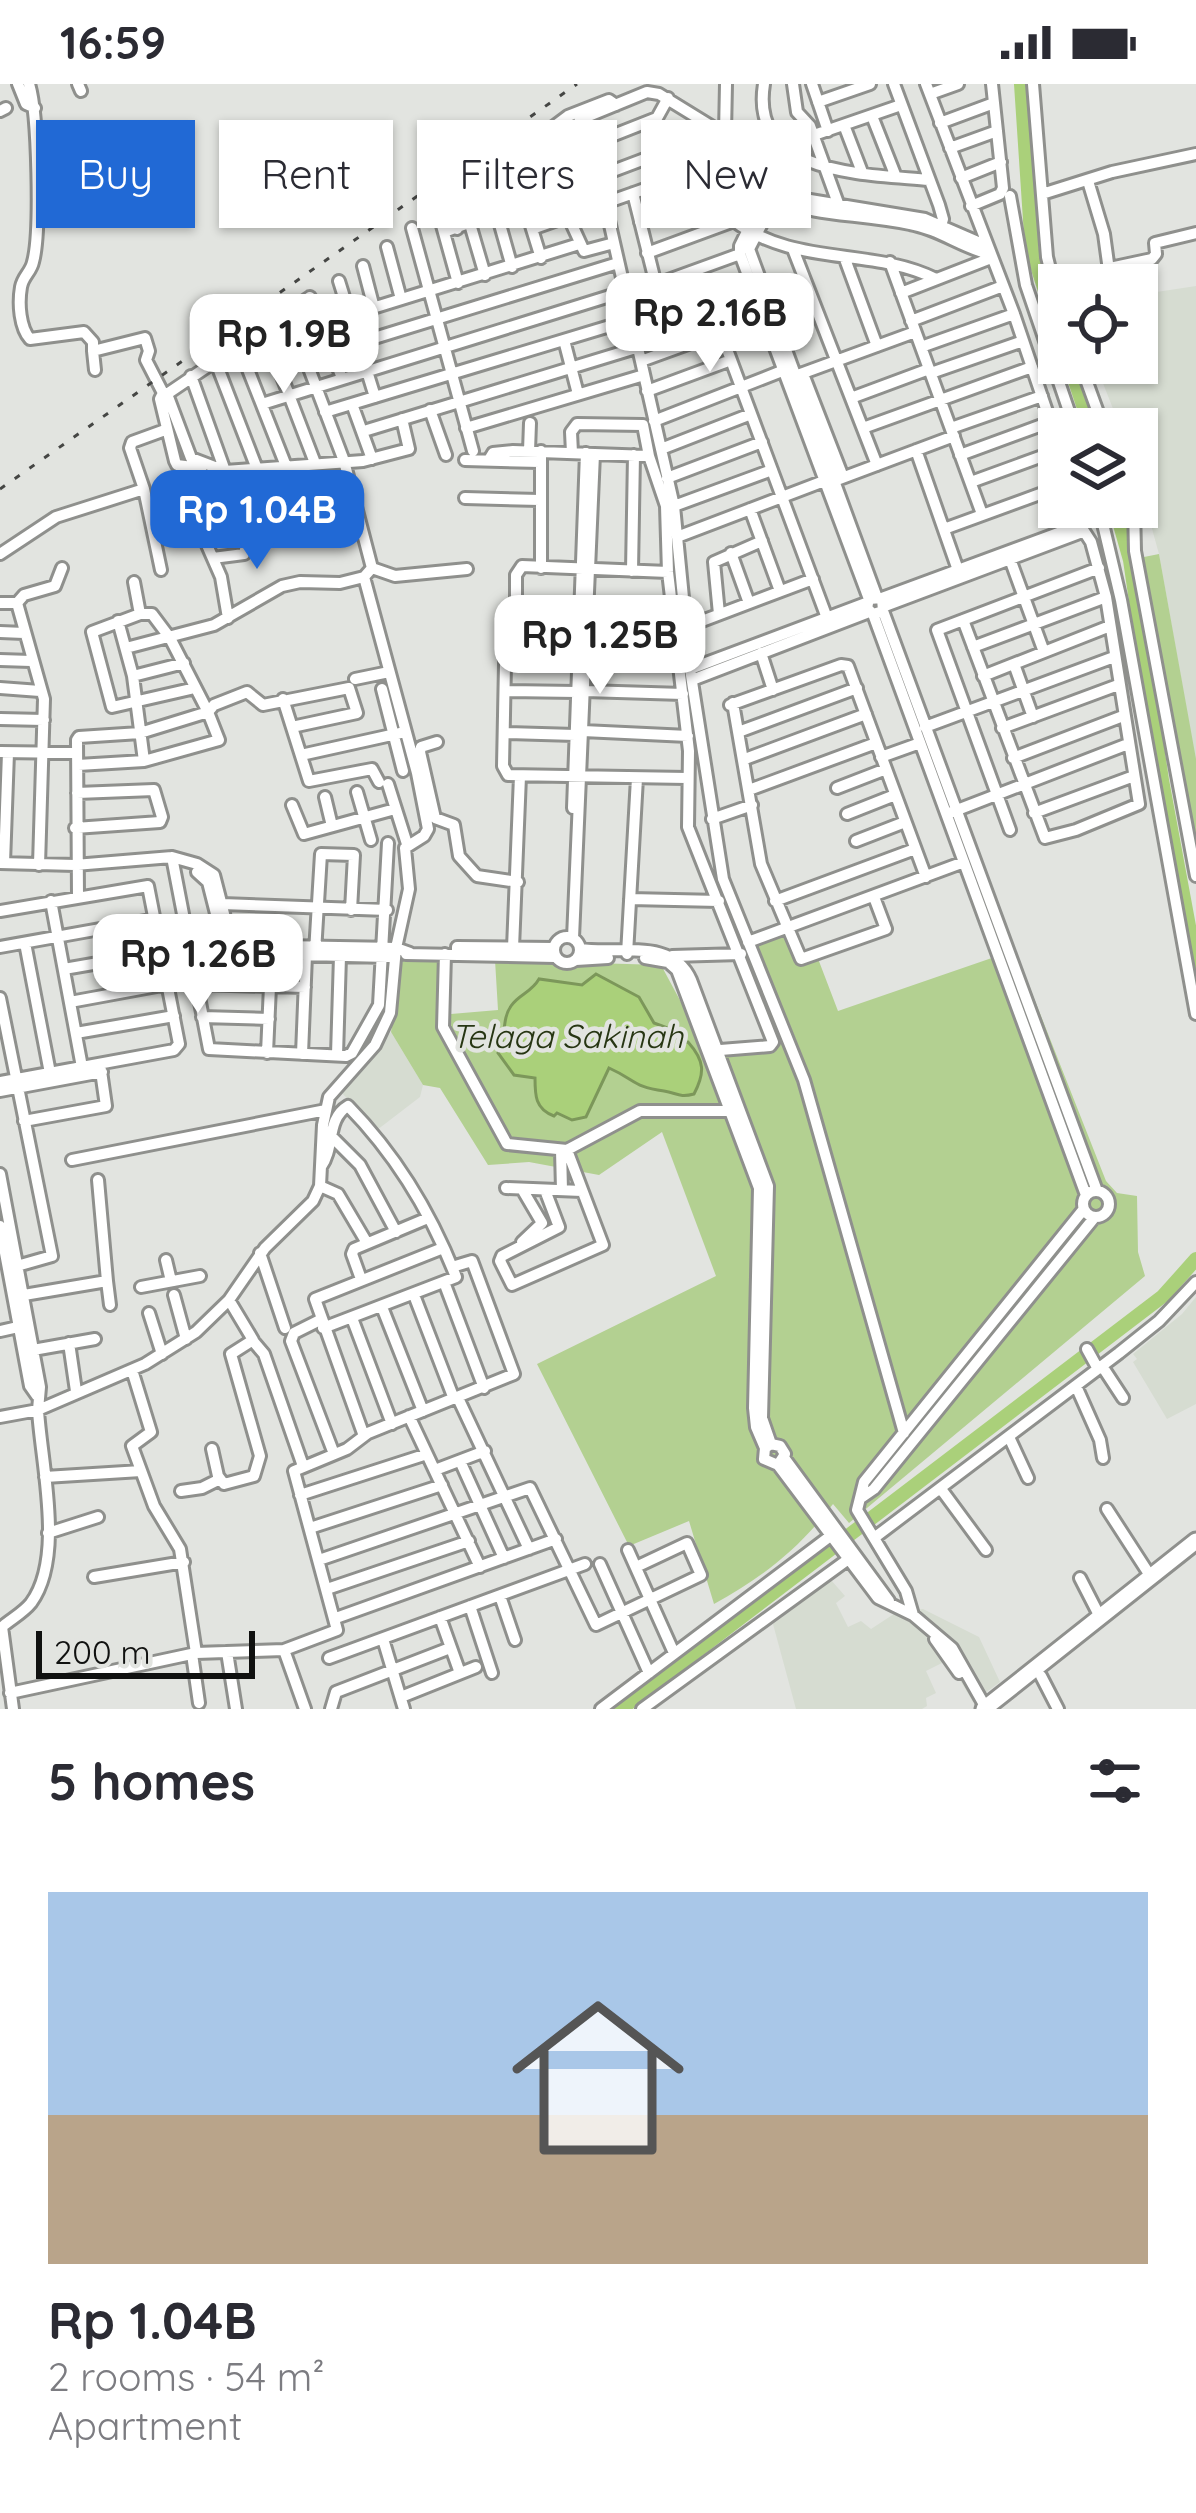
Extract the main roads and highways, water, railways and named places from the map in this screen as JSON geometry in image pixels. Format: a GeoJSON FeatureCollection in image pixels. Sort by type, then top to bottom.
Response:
{"type":"FeatureCollection","features":[{"type":"Feature","properties":{"kind":"highway"},"geometry":{"type":"LineString","coordinates":[[982,1703],[1196,1541]]}},
{"type":"Feature","properties":{"kind":"highway"},"geometry":{"type":"LineString","coordinates":[[1000,1709],[1196,1552]]}},
{"type":"Feature","properties":{"kind":"water","name":"Telaga Sakinah"},"geometry":{"type":"Polygon","coordinates":[[[596,974],[639,997],[654,1023],[676,1031],[678,1043],[688,1042],[694,1049],[702,1067],[694,1094],[646,1087],[609,1068],[586,1117],[572,1120],[543,1110],[535,1078],[514,1075],[498,1053],[514,1002],[539,979],[582,985],[596,974]]]}},
{"type":"Feature","properties":{"kind":"waterway"},"geometry":{"type":"LineString","coordinates":[[1021,84],[1032,250],[1038,269]]}},
{"type":"Feature","properties":{"kind":"waterway"},"geometry":{"type":"LineString","coordinates":[[1076,384],[1084,408]]}},
{"type":"Feature","properties":{"kind":"waterway"},"geometry":{"type":"LineString","coordinates":[[1121,528],[1196,964]]}},
{"type":"Feature","properties":{"kind":"waterway"},"geometry":{"type":"LineString","coordinates":[[621,1709],[1163,1296],[1196,1259]]}},
{"type":"Feature","properties":{"kind":"railway"},"geometry":{"type":"LineString","coordinates":[[0,489],[577,84]]}}]}
